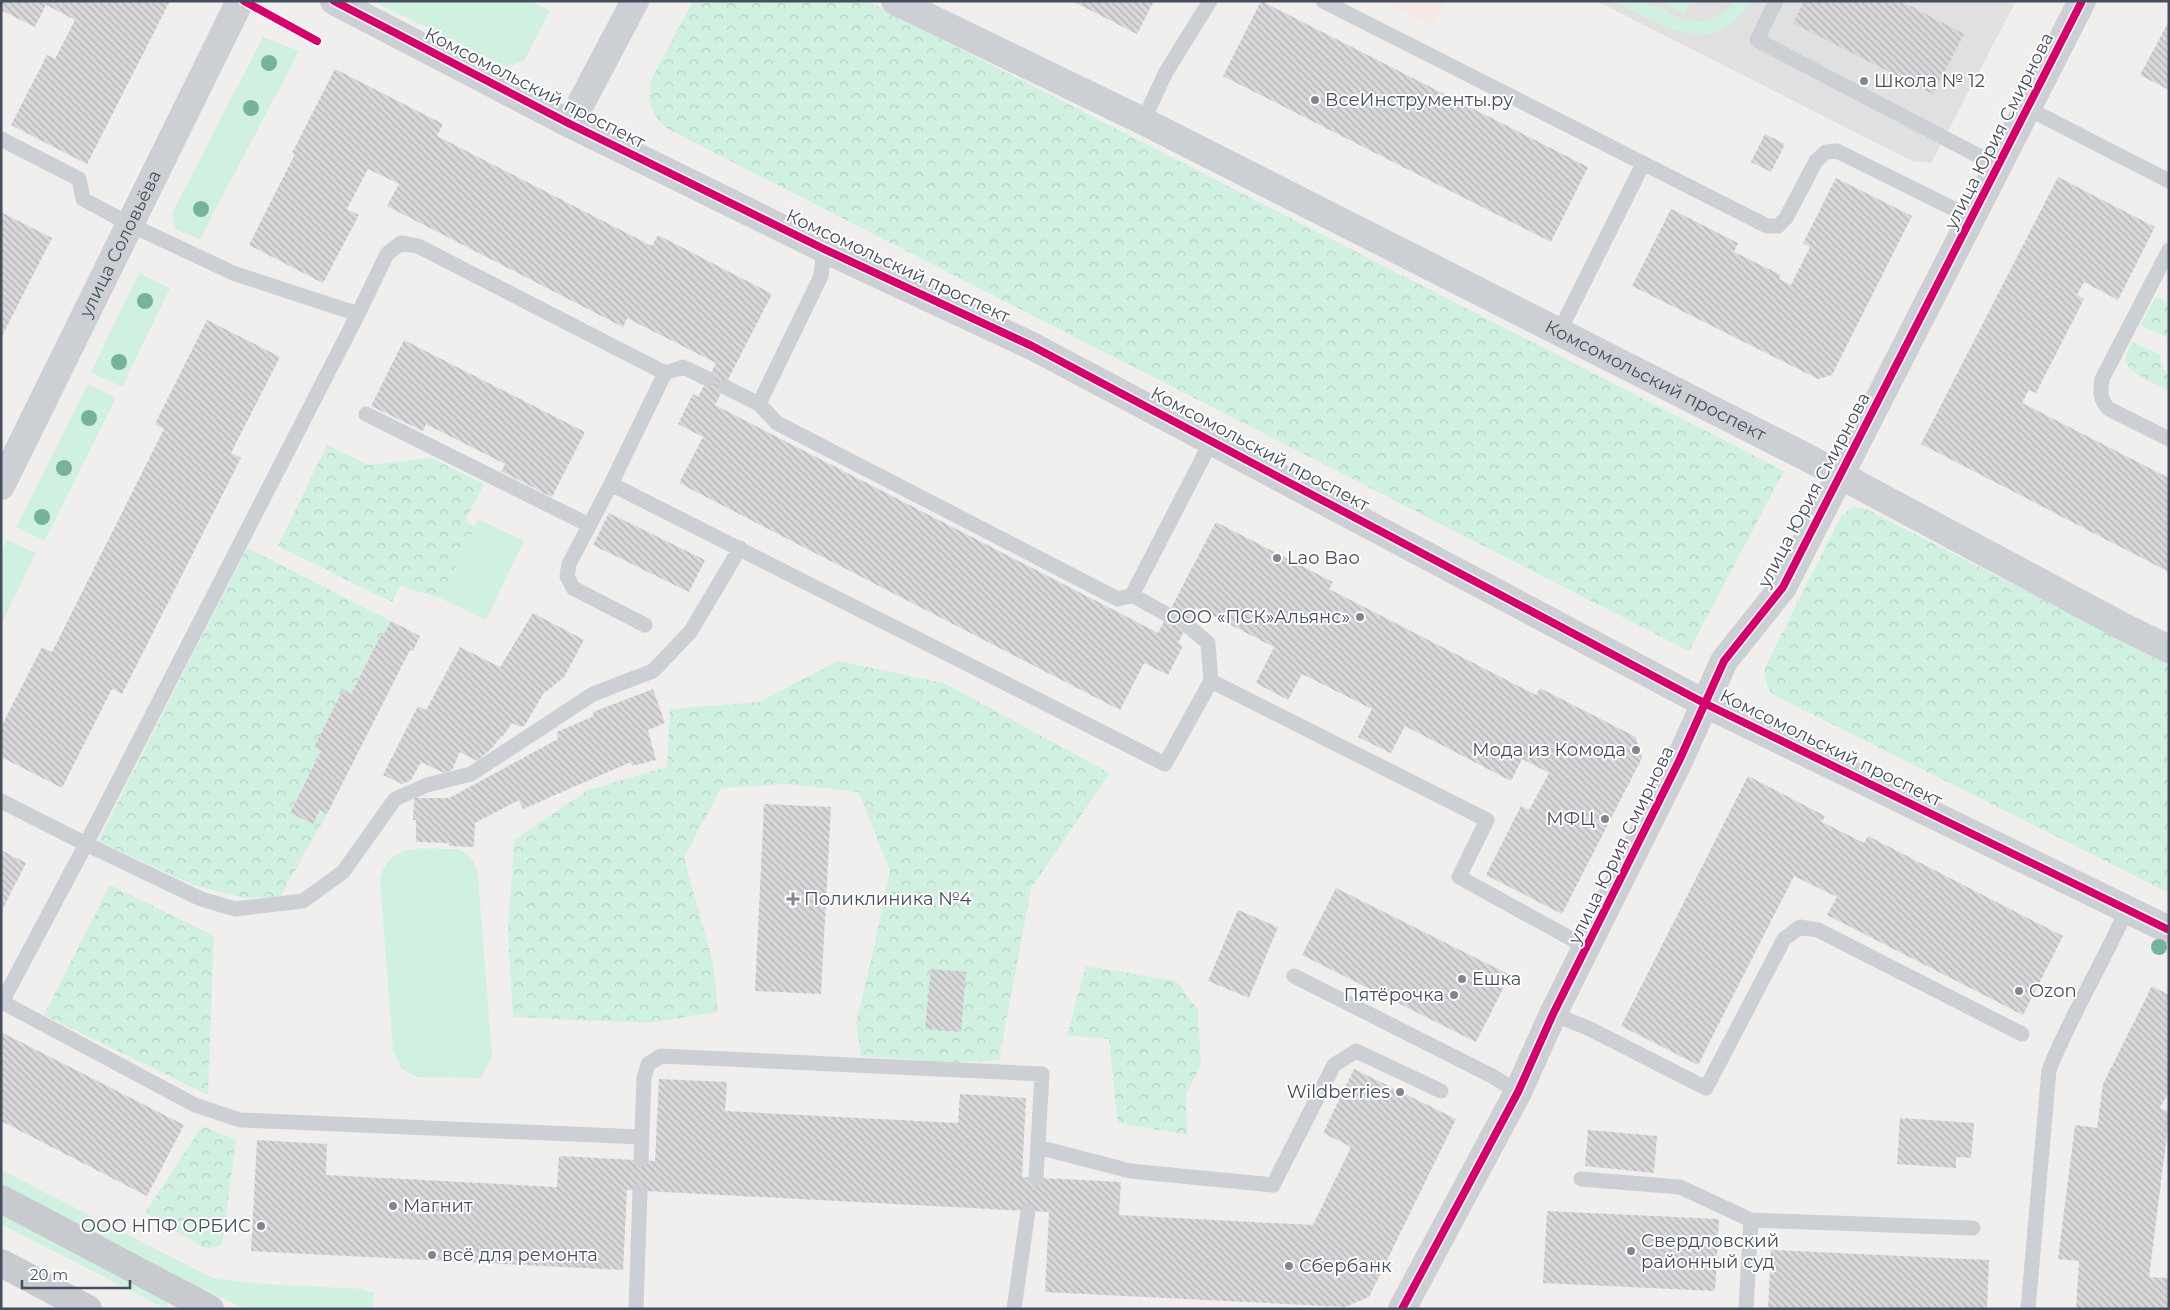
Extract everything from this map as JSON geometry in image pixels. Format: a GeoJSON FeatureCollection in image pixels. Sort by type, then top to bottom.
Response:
{"type":"FeatureCollection","features":[{"type":"Feature","properties":{"kind":"main road"},"geometry":{"type":"LineString","coordinates":[[1,1199],[181,1292],[210,1309]]}},
{"type":"Feature","properties":{"kind":"main road"},"geometry":{"type":"LineString","coordinates":[[1,1263],[88,1309]]}},
{"type":"Feature","properties":{"kind":"main road"},"geometry":{"type":"LineString","coordinates":[[181,1292],[225,1309]]}},
{"type":"Feature","properties":{"kind":"street","name":"улица Соловьёва"},"geometry":{"type":"LineString","coordinates":[[1,486],[240,1]]}},
{"type":"Feature","properties":{"kind":"street","name":"Комсомольский проспект"},"geometry":{"type":"LineString","coordinates":[[334,1],[570,124],[824,249],[1032,346],[1704,703],[2169,930]]}},
{"type":"Feature","properties":{"kind":"street"},"geometry":{"type":"LineString","coordinates":[[570,124],[635,1]]}},
{"type":"Feature","properties":{"kind":"street","name":"Комсомольский проспект"},"geometry":{"type":"LineString","coordinates":[[895,1],[1143,121],[1840,474],[2124,627],[2169,648]]}},
{"type":"Feature","properties":{"kind":"street","name":"улица Юрия Смирнова"},"geometry":{"type":"LineString","coordinates":[[1402,1309],[1518,1092],[1553,1014],[1588,948],[1679,762],[1724,661],[1783,587],[2082,1]]}},
{"type":"Feature","properties":{"kind":"lane"},"geometry":{"type":"LineString","coordinates":[[1143,121],[1166,72],[1210,1]]}},
{"type":"Feature","properties":{"kind":"lane"},"geometry":{"type":"LineString","coordinates":[[1323,1],[1767,226],[1778,226],[1786,218],[1816,161],[1826,152],[1837,151],[1972,218]]}},
{"type":"Feature","properties":{"kind":"lane"},"geometry":{"type":"LineString","coordinates":[[1776,1],[1756,40],[1998,166]]}},
{"type":"Feature","properties":{"kind":"lane"},"geometry":{"type":"LineString","coordinates":[[2027,108],[2169,181]]}},
{"type":"Feature","properties":{"kind":"lane"},"geometry":{"type":"LineString","coordinates":[[1,139],[79,179],[83,198],[131,225],[233,273],[358,314]]}},
{"type":"Feature","properties":{"kind":"lane"},"geometry":{"type":"LineString","coordinates":[[1560,332],[1643,164]]}},
{"type":"Feature","properties":{"kind":"lane"},"geometry":{"type":"LineString","coordinates":[[641,1138],[240,1120],[186,1100],[2,1002],[86,844],[387,254],[401,243],[418,246],[664,373],[683,367],[708,379]]}},
{"type":"Feature","properties":{"kind":"lane"},"geometry":{"type":"LineString","coordinates":[[759,404],[822,276],[824,249]]}},
{"type":"Feature","properties":{"kind":"lane"},"geometry":{"type":"LineString","coordinates":[[2169,250],[2102,379],[2100,392],[2103,403],[2109,410],[2169,439]]}},
{"type":"Feature","properties":{"kind":"lane"},"geometry":{"type":"LineString","coordinates":[[645,624],[573,588],[567,576],[569,564],[611,484],[664,373]]}},
{"type":"Feature","properties":{"kind":"lane"},"geometry":{"type":"LineString","coordinates":[[724,387],[759,404],[777,423],[1118,599],[1132,595],[1168,615]]}},
{"type":"Feature","properties":{"kind":"lane"},"geometry":{"type":"LineString","coordinates":[[366,414],[589,525]]}},
{"type":"Feature","properties":{"kind":"lane"},"geometry":{"type":"LineString","coordinates":[[1132,595],[1212,440]]}},
{"type":"Feature","properties":{"kind":"lane"},"geometry":{"type":"LineString","coordinates":[[611,484],[1165,764],[1211,682],[1208,643],[1187,625]]}},
{"type":"Feature","properties":{"kind":"lane"},"geometry":{"type":"LineString","coordinates":[[1,801],[200,898],[235,909],[303,901],[343,872],[395,799],[427,785],[471,774],[592,694],[653,671],[690,631],[740,548]]}},
{"type":"Feature","properties":{"kind":"lane"},"geometry":{"type":"LineString","coordinates":[[1211,682],[1487,820],[1459,877],[1588,948]]}},
{"type":"Feature","properties":{"kind":"lane"},"geometry":{"type":"LineString","coordinates":[[2028,1309],[2049,1070],[2059,1045],[2109,949],[2126,908]]}},
{"type":"Feature","properties":{"kind":"lane"},"geometry":{"type":"LineString","coordinates":[[1553,1014],[1588,1028],[1706,1088],[1784,939],[1800,927],[1818,930],[2022,1034]]}},
{"type":"Feature","properties":{"kind":"lane"},"geometry":{"type":"LineString","coordinates":[[1294,976],[1492,1076],[1518,1092]]}},
{"type":"Feature","properties":{"kind":"lane"},"geometry":{"type":"LineString","coordinates":[[1038,1147],[1130,1171],[1273,1185],[1334,1066],[1356,1051],[1441,1092]]}},
{"type":"Feature","properties":{"kind":"lane"},"geometry":{"type":"LineString","coordinates":[[641,1160],[644,1078],[648,1064],[661,1056],[1042,1074],[1036,1178]]}},
{"type":"Feature","properties":{"kind":"lane"},"geometry":{"type":"LineString","coordinates":[[1581,1179],[1680,1187],[1751,1220],[1973,1228]]}},
{"type":"Feature","properties":{"kind":"lane"},"geometry":{"type":"LineString","coordinates":[[636,1309],[640,1191]]}},
{"type":"Feature","properties":{"kind":"lane"},"geometry":{"type":"LineString","coordinates":[[1014,1309],[1028,1211]]}},
{"type":"Feature","properties":{"kind":"lane"},"geometry":{"type":"LineString","coordinates":[[1746,1309],[1751,1220]]}},
{"type":"Feature","properties":{"kind":"shaded area"},"geometry":{"type":"Polygon","coordinates":[[[1382,1],[1445,1],[1431,26],[1382,1]]]}},
{"type":"Feature","properties":{"kind":"shaded area","name":"Школа № 12"},"geometry":{"type":"Polygon","coordinates":[[[1597,1],[2016,1],[1931,163],[1912,161],[1597,1]]]}},
{"type":"Feature","properties":{"kind":"green space"},"geometry":{"type":"Polygon","coordinates":[[[373,1],[532,1],[550,11],[524,61],[506,67],[373,1]]]}},
{"type":"Feature","properties":{"kind":"green space"},"geometry":{"type":"Polygon","coordinates":[[[693,1],[867,1],[1784,471],[1689,651],[668,129],[657,118],[651,106],[650,86],[652,78],[693,1]]]}},
{"type":"Feature","properties":{"kind":"green space"},"geometry":{"type":"Polygon","coordinates":[[[1615,1],[1647,2],[1683,19],[1700,21],[1708,20],[1722,13],[1734,1],[1750,1],[1736,20],[1720,30],[1704,34],[1686,33],[1668,27],[1615,1]]]}},
{"type":"Feature","properties":{"kind":"green space"},"geometry":{"type":"Polygon","coordinates":[[[1660,1],[1691,1],[1684,14],[1660,1]]]}},
{"type":"Feature","properties":{"kind":"green space"},"geometry":{"type":"Polygon","coordinates":[[[263,37],[299,51],[200,239],[176,230],[172,213],[263,37]]]}},
{"type":"Feature","properties":{"kind":"green space"},"geometry":{"type":"Polygon","coordinates":[[[139,273],[170,288],[122,387],[91,372],[139,273]]]}},
{"type":"Feature","properties":{"kind":"green space"},"geometry":{"type":"Polygon","coordinates":[[[2155,297],[2169,303],[2168,338],[2141,325],[2155,297]]]}},
{"type":"Feature","properties":{"kind":"green space"},"geometry":{"type":"Polygon","coordinates":[[[2132,342],[2160,354],[2162,366],[2169,378],[2169,391],[2137,374],[2128,365],[2126,356],[2132,342]]]}},
{"type":"Feature","properties":{"kind":"green space"},"geometry":{"type":"Polygon","coordinates":[[[88,384],[116,398],[45,541],[16,527],[88,384]]]}},
{"type":"Feature","properties":{"kind":"green space"},"geometry":{"type":"Polygon","coordinates":[[[327,445],[368,465],[432,458],[484,484],[465,521],[475,527],[440,598],[400,586],[392,602],[278,546],[327,445]]]}},
{"type":"Feature","properties":{"kind":"green space"},"geometry":{"type":"Polygon","coordinates":[[[1853,507],[1866,509],[2169,664],[2169,893],[1771,692],[1766,683],[1765,667],[1841,516],[1853,507]]]}},
{"type":"Feature","properties":{"kind":"green space"},"geometry":{"type":"Polygon","coordinates":[[[478,519],[524,541],[486,620],[440,598],[478,519]]]}},
{"type":"Feature","properties":{"kind":"green space"},"geometry":{"type":"Polygon","coordinates":[[[7,540],[36,553],[1,625],[1,552],[7,540]]]}},
{"type":"Feature","properties":{"kind":"green space"},"geometry":{"type":"Polygon","coordinates":[[[247,548],[391,621],[351,694],[343,690],[314,747],[321,751],[290,812],[313,824],[320,810],[327,814],[280,897],[245,898],[193,885],[98,841],[247,548]]]}},
{"type":"Feature","properties":{"kind":"green space"},"geometry":{"type":"Polygon","coordinates":[[[838,661],[944,683],[1110,773],[1031,888],[999,1060],[955,1063],[861,1056],[856,1023],[890,871],[859,792],[787,784],[721,788],[684,858],[713,963],[718,1012],[649,1023],[513,1017],[508,932],[514,840],[588,790],[667,767],[670,709],[759,702],[838,661]]]}},
{"type":"Feature","properties":{"kind":"green space"},"geometry":{"type":"Polygon","coordinates":[[[421,849],[457,849],[471,859],[478,875],[492,1055],[481,1078],[416,1077],[401,1068],[393,1051],[380,879],[385,867],[392,858],[400,853],[421,849]]]}},
{"type":"Feature","properties":{"kind":"green space"},"geometry":{"type":"Polygon","coordinates":[[[110,885],[214,936],[208,1095],[44,1015],[110,885]]]}},
{"type":"Feature","properties":{"kind":"green space"},"geometry":{"type":"Polygon","coordinates":[[[1086,966],[1176,981],[1198,1010],[1201,1064],[1186,1095],[1187,1135],[1118,1123],[1109,1039],[1067,1035],[1086,966]]]}},
{"type":"Feature","properties":{"kind":"green space"},"geometry":{"type":"Polygon","coordinates":[[[202,1126],[236,1140],[222,1245],[206,1249],[145,1213],[202,1126]]]}},
{"type":"Feature","properties":{"kind":"green space"},"geometry":{"type":"Polygon","coordinates":[[[1,1170],[213,1278],[250,1283],[362,1289],[374,1293],[373,1309],[246,1309],[184,1281],[1,1187],[1,1170]]]}},
{"type":"Feature","properties":{"kind":"green space"},"geometry":{"type":"Polygon","coordinates":[[[1,1213],[169,1303],[168,1306],[162,1307],[1,1224],[1,1213]]]}},
{"type":"Feature","properties":{"kind":"building"},"geometry":{"type":"Polygon","coordinates":[[[1,1],[170,1],[87,164],[11,125],[47,55],[55,59],[75,20],[46,5],[35,27],[1,10],[1,1]]]}},
{"type":"Feature","properties":{"kind":"building"},"geometry":{"type":"Polygon","coordinates":[[[1072,1],[1154,1],[1137,34],[1072,1]]]}},
{"type":"Feature","properties":{"kind":"building"},"geometry":{"type":"Polygon","coordinates":[[[1261,1],[1588,167],[1551,242],[1223,76],[1261,1]]]}},
{"type":"Feature","properties":{"kind":"building"},"geometry":{"type":"Polygon","coordinates":[[[1804,1],[1901,1],[1964,34],[1933,94],[1793,23],[1804,1]]]}},
{"type":"Feature","properties":{"kind":"building"},"geometry":{"type":"Polygon","coordinates":[[[2169,21],[2169,90],[2140,75],[2169,21]]]}},
{"type":"Feature","properties":{"kind":"building"},"geometry":{"type":"Polygon","coordinates":[[[335,69],[443,124],[437,136],[652,246],[658,235],[772,294],[715,405],[1158,633],[1216,522],[1333,582],[1329,589],[1536,695],[1540,688],[1636,737],[1642,758],[1562,914],[1486,875],[1521,806],[1529,810],[1549,773],[1522,759],[1511,781],[1405,726],[1391,753],[1358,737],[1372,709],[1302,674],[1288,700],[1256,683],[1274,647],[1196,607],[1178,643],[1183,646],[1168,675],[1144,663],[1120,710],[679,483],[703,437],[678,424],[693,394],[698,397],[716,363],[627,318],[623,327],[387,206],[399,184],[368,169],[347,209],[359,215],[323,283],[249,245],[295,154],[292,153],[335,69]]]}},
{"type":"Feature","properties":{"kind":"building"},"geometry":{"type":"Polygon","coordinates":[[[1765,134],[1785,144],[1771,172],[1751,162],[1765,134]]]}},
{"type":"Feature","properties":{"kind":"building"},"geometry":{"type":"Polygon","coordinates":[[[2058,177],[2155,227],[2118,300],[2084,282],[2077,295],[2084,299],[2036,393],[2029,390],[2022,403],[2169,478],[2169,572],[1921,444],[2058,177]]]}},
{"type":"Feature","properties":{"kind":"building"},"geometry":{"type":"Polygon","coordinates":[[[1836,178],[1912,216],[1832,375],[1818,379],[1632,286],[1671,209],[1738,243],[1734,252],[1781,275],[1779,279],[1791,285],[1810,247],[1803,243],[1836,178]]]}},
{"type":"Feature","properties":{"kind":"building"},"geometry":{"type":"Polygon","coordinates":[[[1,212],[52,238],[1,338],[1,212]]]}},
{"type":"Feature","properties":{"kind":"building"},"geometry":{"type":"Polygon","coordinates":[[[207,320],[280,357],[231,453],[241,458],[122,694],[112,689],[62,788],[1,757],[1,727],[42,647],[52,652],[164,429],[155,424],[207,320]]]}},
{"type":"Feature","properties":{"kind":"building"},"geometry":{"type":"Polygon","coordinates":[[[404,340],[585,432],[552,497],[501,471],[505,464],[426,424],[423,431],[371,406],[404,340]]]}},
{"type":"Feature","properties":{"kind":"building"},"geometry":{"type":"Polygon","coordinates":[[[609,513],[705,560],[689,592],[593,545],[609,513]]]}},
{"type":"Feature","properties":{"kind":"building"},"geometry":{"type":"Polygon","coordinates":[[[533,613],[584,640],[564,677],[543,694],[525,725],[521,727],[512,723],[504,735],[477,761],[460,752],[452,770],[444,773],[421,762],[411,780],[402,784],[383,775],[418,706],[426,710],[460,647],[500,667],[533,613]]]}},
{"type":"Feature","properties":{"kind":"building"},"geometry":{"type":"Polygon","coordinates":[[[391,621],[420,636],[413,651],[410,650],[327,814],[320,810],[313,824],[290,813],[321,751],[314,747],[343,690],[351,694],[381,635],[383,636],[391,621]]]}},
{"type":"Feature","properties":{"kind":"building"},"geometry":{"type":"Polygon","coordinates":[[[653,689],[665,723],[648,730],[656,760],[632,766],[631,762],[523,809],[519,800],[475,823],[474,847],[449,846],[449,843],[416,842],[416,820],[413,820],[414,798],[449,798],[558,739],[557,732],[594,716],[593,712],[653,689]]]}},
{"type":"Feature","properties":{"kind":"building"},"geometry":{"type":"Polygon","coordinates":[[[1748,776],[1825,816],[1822,822],[1864,843],[1868,836],[2063,936],[2023,1015],[1827,915],[1837,897],[1794,876],[1698,1065],[1621,1026],[1748,776]]]}},
{"type":"Feature","properties":{"kind":"building","name":"Поликлиника №4"},"geometry":{"type":"Polygon","coordinates":[[[764,804],[831,807],[821,994],[755,991],[764,804]]]}},
{"type":"Feature","properties":{"kind":"building"},"geometry":{"type":"Polygon","coordinates":[[[1,850],[26,863],[1,912],[1,850]]]}},
{"type":"Feature","properties":{"kind":"building"},"geometry":{"type":"Polygon","coordinates":[[[1336,888],[1510,975],[1476,1042],[1302,955],[1336,888]]]}},
{"type":"Feature","properties":{"kind":"building"},"geometry":{"type":"Polygon","coordinates":[[[1238,910],[1278,927],[1249,998],[1208,981],[1238,910]]]}},
{"type":"Feature","properties":{"kind":"building"},"geometry":{"type":"Polygon","coordinates":[[[931,969],[966,972],[961,1032],[925,1029],[931,969]]]}},
{"type":"Feature","properties":{"kind":"building"},"geometry":{"type":"Polygon","coordinates":[[[2152,986],[2169,995],[2169,1092],[2160,1108],[2169,1112],[2169,1119],[2149,1277],[2169,1278],[2169,1309],[2076,1309],[2079,1261],[2058,1259],[2075,1125],[2097,1128],[2103,1084],[2152,986]]]}},
{"type":"Feature","properties":{"kind":"building"},"geometry":{"type":"Polygon","coordinates":[[[1,1032],[184,1125],[147,1196],[1,1121],[1,1032]]]}},
{"type":"Feature","properties":{"kind":"building"},"geometry":{"type":"Polygon","coordinates":[[[1354,1069],[1456,1119],[1369,1297],[1345,1307],[1045,1292],[1049,1212],[627,1190],[623,1270],[251,1251],[257,1140],[327,1144],[326,1175],[557,1187],[559,1156],[655,1161],[659,1079],[727,1082],[725,1111],[958,1123],[960,1094],[1026,1098],[1022,1177],[1121,1182],[1119,1215],[1313,1225],[1351,1147],[1323,1133],[1354,1069]]]}},
{"type":"Feature","properties":{"kind":"building"},"geometry":{"type":"Polygon","coordinates":[[[1900,1118],[1974,1123],[1971,1158],[1956,1157],[1956,1168],[1897,1164],[1900,1118]]]}},
{"type":"Feature","properties":{"kind":"building"},"geometry":{"type":"Polygon","coordinates":[[[1588,1130],[1657,1136],[1654,1173],[1585,1166],[1588,1130]]]}},
{"type":"Feature","properties":{"kind":"building","name":"Свердловский районный суд"},"geometry":{"type":"Polygon","coordinates":[[[1547,1211],[1719,1219],[1715,1291],[1543,1283],[1547,1211]]]}},
{"type":"Feature","properties":{"kind":"building"},"geometry":{"type":"Polygon","coordinates":[[[1771,1250],[1989,1260],[1987,1309],[1768,1309],[1771,1250]]]}},
{"type":"Feature","properties":{"kind":"cycle path"},"geometry":{"type":"LineString","coordinates":[[244,1],[317,41]]}},
{"type":"Feature","properties":{"kind":"cycle path"},"geometry":{"type":"LineString","coordinates":[[334,1],[570,124],[824,249],[1032,346],[1704,703],[2169,930]]}},
{"type":"Feature","properties":{"kind":"cycle path"},"geometry":{"type":"LineString","coordinates":[[1402,1309],[1518,1092],[1553,1014],[1679,761],[1724,661],[1783,587],[2082,1]]}},
{"type":"Feature","properties":{"kind":"place","name":"Школа № 12"},"geometry":{"type":"Point","coordinates":[1864,81]}},
{"type":"Feature","properties":{"kind":"place","name":"ВсеИнструменты.ру"},"geometry":{"type":"Point","coordinates":[1315,100]}},
{"type":"Feature","properties":{"kind":"place","name":"Lao Bao"},"geometry":{"type":"Point","coordinates":[1277,558]}},
{"type":"Feature","properties":{"kind":"place","name":"ООО «ПСК»Альянс»"},"geometry":{"type":"Point","coordinates":[1360,617]}},
{"type":"Feature","properties":{"kind":"place","name":"Мода из Комода"},"geometry":{"type":"Point","coordinates":[1636,750]}},
{"type":"Feature","properties":{"kind":"place","name":"МФЦ"},"geometry":{"type":"Point","coordinates":[1605,819]}},
{"type":"Feature","properties":{"kind":"place","name":"Поликлиника №4"},"geometry":{"type":"Point","coordinates":[793,899]}},
{"type":"Feature","properties":{"kind":"place","name":"Ешка"},"geometry":{"type":"Point","coordinates":[1462,979]}},
{"type":"Feature","properties":{"kind":"place","name":"Ozon"},"geometry":{"type":"Point","coordinates":[2019,991]}},
{"type":"Feature","properties":{"kind":"place","name":"Пятёрочка"},"geometry":{"type":"Point","coordinates":[1454,995]}},
{"type":"Feature","properties":{"kind":"place","name":"Wildberries"},"geometry":{"type":"Point","coordinates":[1400,1092]}},
{"type":"Feature","properties":{"kind":"place","name":"Магнит"},"geometry":{"type":"Point","coordinates":[393,1206]}},
{"type":"Feature","properties":{"kind":"place","name":"ООО НПФ ОРБИС"},"geometry":{"type":"Point","coordinates":[261,1226]}},
{"type":"Feature","properties":{"kind":"place","name":"Свердловский районный суд"},"geometry":{"type":"Point","coordinates":[1631,1251]}},
{"type":"Feature","properties":{"kind":"place","name":"всё для ремонта"},"geometry":{"type":"Point","coordinates":[432,1255]}},
{"type":"Feature","properties":{"kind":"place","name":"Сбербанк"},"geometry":{"type":"Point","coordinates":[1289,1266]}}]}
